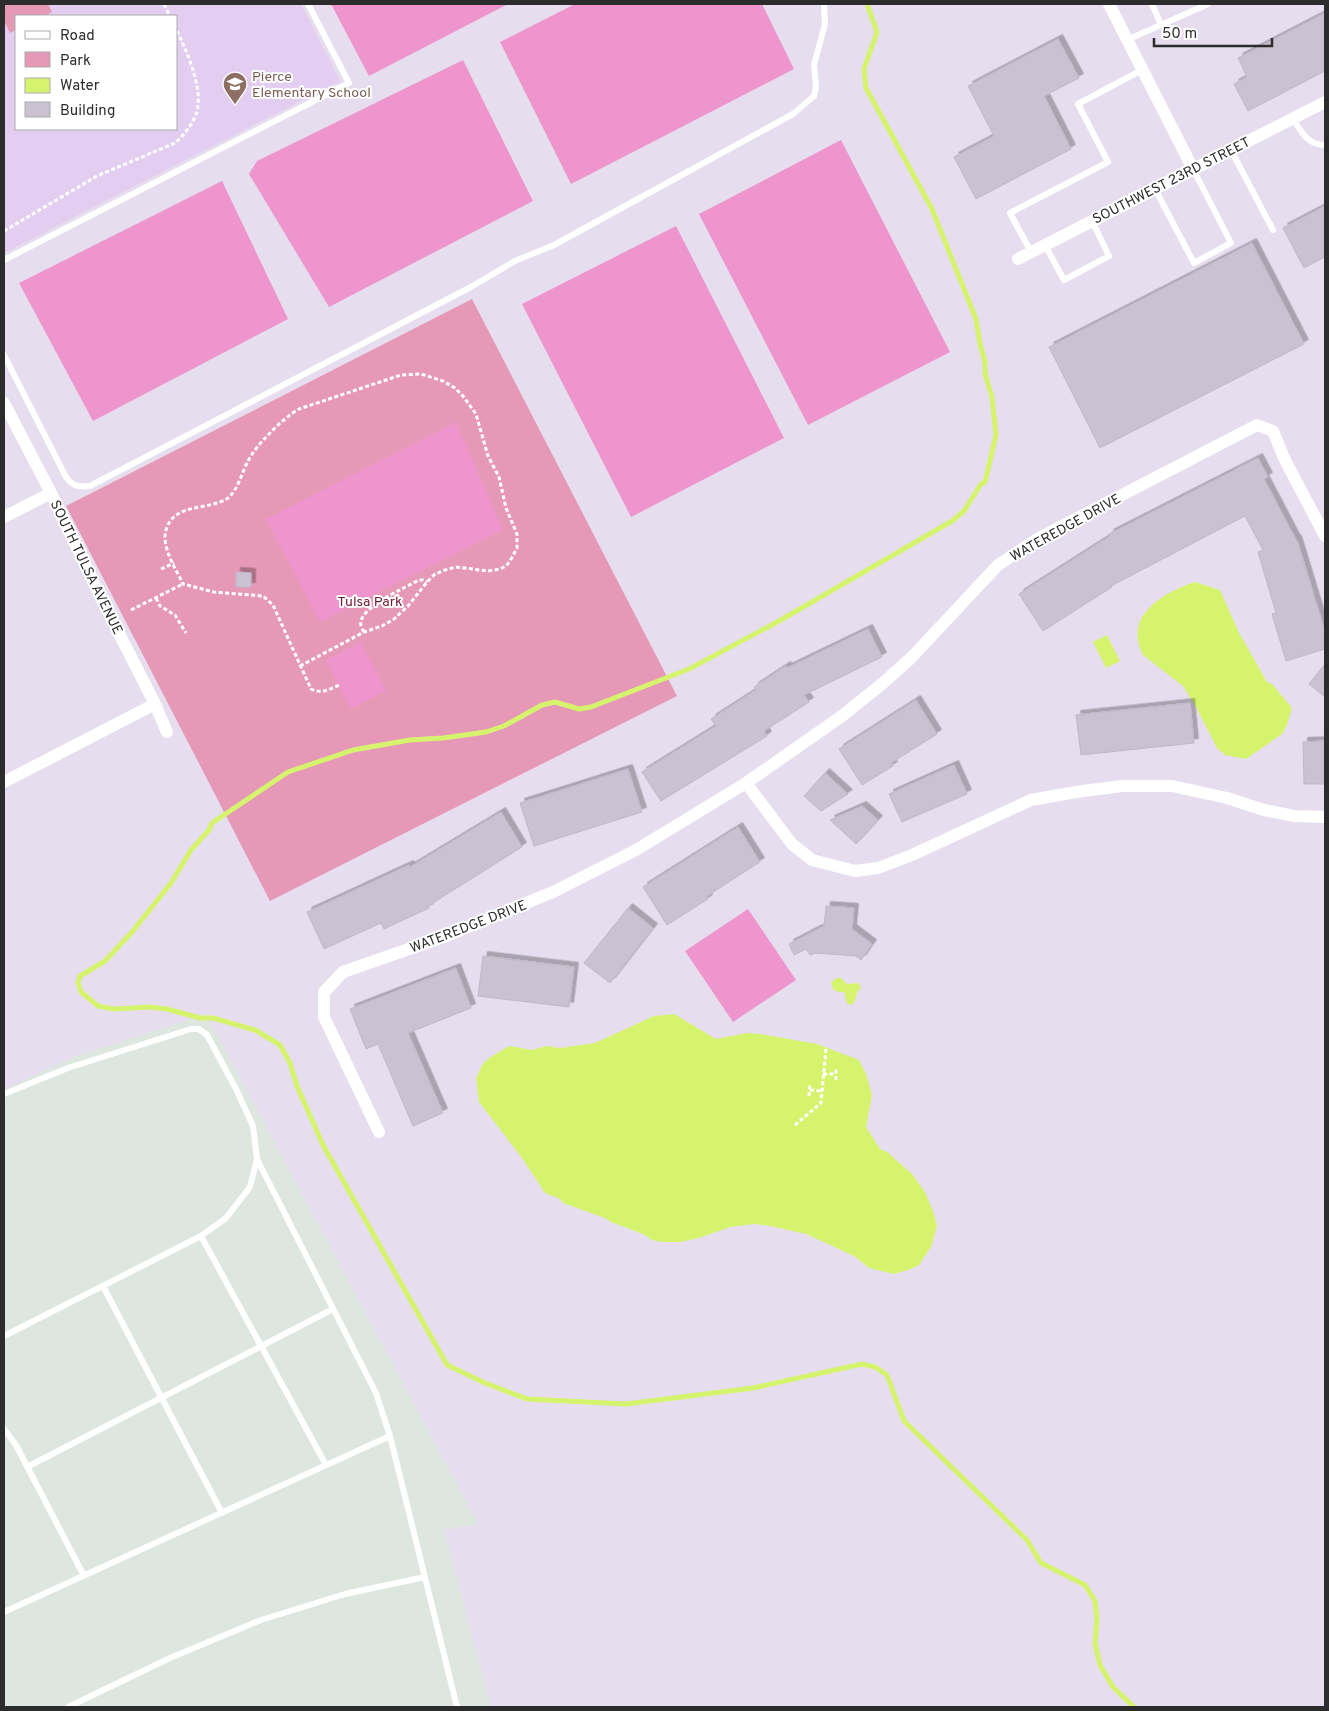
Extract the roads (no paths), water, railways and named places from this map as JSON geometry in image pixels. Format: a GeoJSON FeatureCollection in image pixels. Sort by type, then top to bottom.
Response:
{"type":"FeatureCollection","features":[{"type":"Feature","properties":{"kind":"street"},"geometry":{"type":"LineString","coordinates":[[1109,4],[1193,169]]}},
{"type":"Feature","properties":{"kind":"street","name":"SOUTHWEST 23RD STREET"},"geometry":{"type":"LineString","coordinates":[[1018,259],[1325,102]]}},
{"type":"Feature","properties":{"kind":"street","name":"SOUTH TULSA AVENUE"},"geometry":{"type":"LineString","coordinates":[[4,403],[51,492],[167,732]]}},
{"type":"Feature","properties":{"kind":"street","name":"WATEREDGE DRIVE"},"geometry":{"type":"LineString","coordinates":[[379,1132],[324,1017],[324,992],[343,972],[449,935],[553,892],[636,850],[746,783],[842,716],[911,658],[998,565],[1039,538],[1257,425],[1273,431],[1284,458],[1325,536]]}},
{"type":"Feature","properties":{"kind":"street"},"geometry":{"type":"LineString","coordinates":[[4,517],[51,492]]}},
{"type":"Feature","properties":{"kind":"street"},"geometry":{"type":"LineString","coordinates":[[4,782],[155,704]]}},
{"type":"Feature","properties":{"kind":"street"},"geometry":{"type":"LineString","coordinates":[[746,783],[792,844],[812,860],[855,871],[878,868],[1031,800],[1122,786],[1172,786],[1227,798],[1264,810],[1294,816],[1325,817]]}},
{"type":"Feature","properties":{"kind":"lane"},"geometry":{"type":"LineString","coordinates":[[4,260],[349,83],[308,4]]}},
{"type":"Feature","properties":{"kind":"lane"},"geometry":{"type":"LineString","coordinates":[[4,356],[66,478],[77,487],[90,486],[469,288],[515,261],[554,245],[793,114],[814,96],[816,86],[814,66],[825,24],[824,4]]}},
{"type":"Feature","properties":{"kind":"lane"},"geometry":{"type":"LineString","coordinates":[[1152,4],[1161,25]]}},
{"type":"Feature","properties":{"kind":"lane"},"geometry":{"type":"LineString","coordinates":[[1127,40],[1208,4]]}},
{"type":"Feature","properties":{"kind":"lane"},"geometry":{"type":"LineString","coordinates":[[1031,252],[1010,213],[1108,162],[1078,104],[1142,70]]}},
{"type":"Feature","properties":{"kind":"lane"},"geometry":{"type":"LineString","coordinates":[[1293,119],[1306,138],[1314,144],[1325,144]]}},
{"type":"Feature","properties":{"kind":"lane"},"geometry":{"type":"LineString","coordinates":[[1231,150],[1273,230]]}},
{"type":"Feature","properties":{"kind":"lane"},"geometry":{"type":"LineString","coordinates":[[1155,189],[1194,263],[1231,244],[1193,169]]}},
{"type":"Feature","properties":{"kind":"lane"},"geometry":{"type":"LineString","coordinates":[[1045,245],[1064,280],[1109,256],[1092,221]]}},
{"type":"Feature","properties":{"kind":"lane"},"geometry":{"type":"LineString","coordinates":[[4,1094],[68,1068],[191,1029],[199,1029],[211,1041],[253,1126],[257,1159],[376,1393],[390,1436],[457,1707]]}},
{"type":"Feature","properties":{"kind":"lane"},"geometry":{"type":"LineString","coordinates":[[4,1336],[201,1236],[226,1218],[250,1187],[257,1159]]}},
{"type":"Feature","properties":{"kind":"lane"},"geometry":{"type":"LineString","coordinates":[[201,1236],[326,1465]]}},
{"type":"Feature","properties":{"kind":"lane"},"geometry":{"type":"LineString","coordinates":[[103,1286],[222,1513]]}},
{"type":"Feature","properties":{"kind":"lane"},"geometry":{"type":"LineString","coordinates":[[27,1467],[333,1309]]}},
{"type":"Feature","properties":{"kind":"lane"},"geometry":{"type":"LineString","coordinates":[[4,1429],[16,1445],[84,1576]]}},
{"type":"Feature","properties":{"kind":"lane"},"geometry":{"type":"LineString","coordinates":[[4,1612],[390,1436]]}},
{"type":"Feature","properties":{"kind":"lane"},"geometry":{"type":"LineString","coordinates":[[68,1707],[170,1658],[261,1620],[345,1594],[425,1577]]}},
{"type":"Feature","properties":{"kind":"water"},"geometry":{"type":"Polygon","coordinates":[[[1195,582],[1220,590],[1239,633],[1267,682],[1272,684],[1292,708],[1282,734],[1246,759],[1225,755],[1217,748],[1183,686],[1143,655],[1138,641],[1138,629],[1142,618],[1149,608],[1170,593],[1195,582]]]}},
{"type":"Feature","properties":{"kind":"water"},"geometry":{"type":"Polygon","coordinates":[[[1107,635],[1120,661],[1106,668],[1093,642],[1107,635]]]}},
{"type":"Feature","properties":{"kind":"water"},"geometry":{"type":"Polygon","coordinates":[[[841,978],[847,984],[859,983],[861,989],[858,990],[854,1003],[849,1005],[844,992],[838,992],[833,989],[831,982],[841,978]]]}},
{"type":"Feature","properties":{"kind":"water"},"geometry":{"type":"Polygon","coordinates":[[[674,1014],[716,1039],[747,1033],[760,1034],[817,1044],[859,1060],[866,1074],[872,1095],[866,1127],[880,1149],[887,1152],[912,1174],[925,1192],[934,1214],[937,1226],[931,1247],[919,1265],[894,1274],[869,1268],[854,1256],[806,1234],[754,1224],[730,1227],[681,1242],[662,1242],[652,1240],[643,1234],[605,1218],[563,1203],[560,1199],[545,1193],[522,1158],[479,1102],[476,1079],[482,1065],[489,1058],[509,1046],[532,1050],[546,1046],[560,1048],[595,1043],[654,1016],[674,1014]]]}},
{"type":"Feature","properties":{"kind":"waterway"},"geometry":{"type":"LineString","coordinates":[[867,4],[877,32],[864,69],[866,88],[932,209],[976,319],[985,362],[985,374],[992,397],[996,435],[985,482],[981,484],[964,511],[952,521],[779,621],[689,669],[591,707],[579,709],[555,702],[542,705],[504,726],[486,732],[410,740],[353,750],[288,772],[212,823],[209,830],[191,850],[171,883],[132,932],[105,961],[80,976],[78,983],[81,992],[98,1006],[113,1009],[150,1007],[167,1009],[200,1018],[213,1018],[255,1030],[280,1045],[290,1063],[297,1086],[323,1145],[447,1365],[485,1383],[527,1399],[626,1404],[753,1388],[862,1364],[875,1367],[887,1375],[904,1421],[1027,1540],[1041,1563],[1085,1585],[1095,1601],[1097,1619],[1095,1643],[1100,1665],[1113,1687],[1134,1707]]}},
{"type":"Feature","properties":{"kind":"place","name":"Pierce Elementary School"},"geometry":{"type":"Point","coordinates":[235,105]}},
{"type":"Feature","properties":{"kind":"park label","name":"Tulsa Park"},"geometry":{"type":"Point","coordinates":[370,601]}}]}
